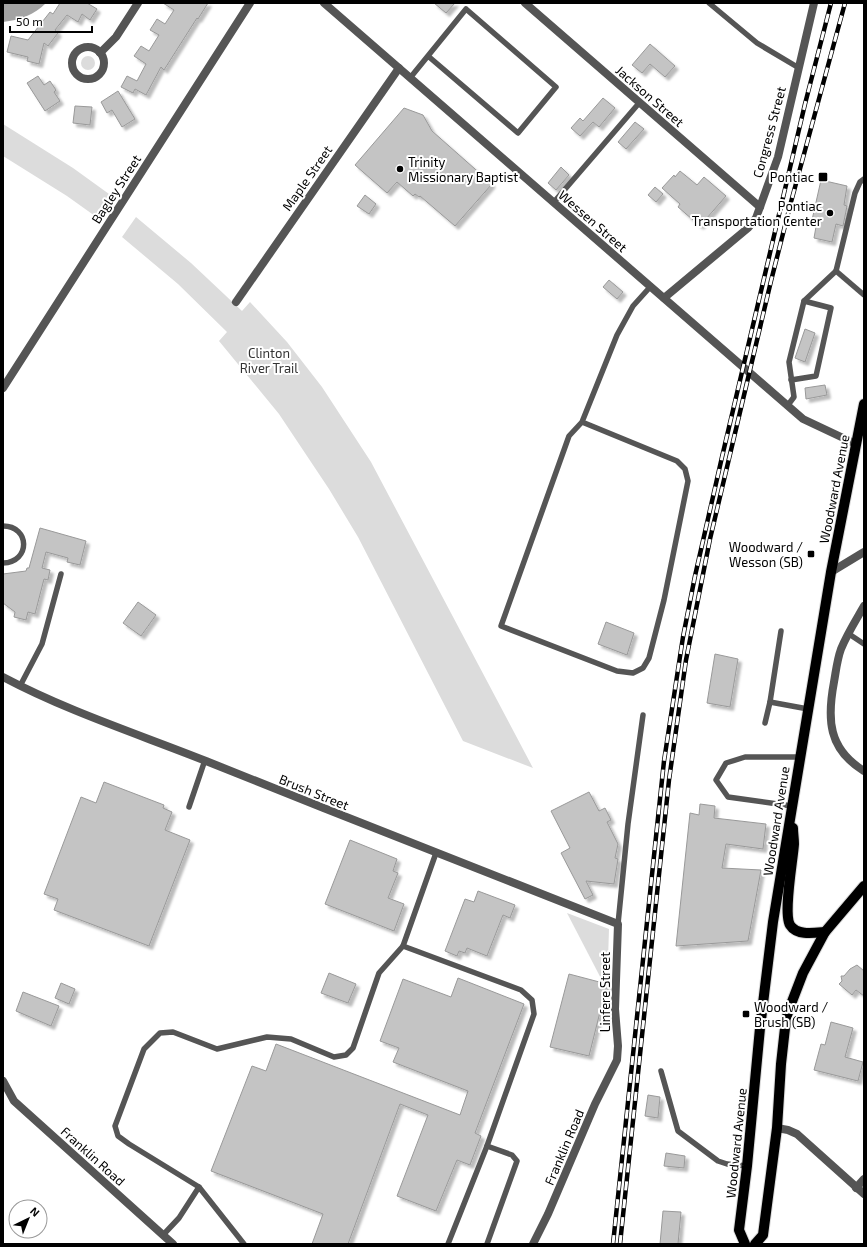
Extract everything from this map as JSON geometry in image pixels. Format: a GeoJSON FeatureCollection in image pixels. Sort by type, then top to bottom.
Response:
{"type":"FeatureCollection","features":[{"type":"Feature","properties":{"kind":"main road","name":"Woodward Avenue"},"geometry":{"type":"LineString","coordinates":[[745,1244],[739,1230],[747,1166],[760,1028],[772,930],[831,572],[864,404]]}},
{"type":"Feature","properties":{"kind":"main road"},"geometry":{"type":"LineString","coordinates":[[792,806],[794,844],[787,913],[790,925],[802,933],[825,932]]}},
{"type":"Feature","properties":{"kind":"main road"},"geometry":{"type":"LineString","coordinates":[[755,1244],[763,1234],[777,1128],[781,1064],[788,1012],[803,973],[825,932],[864,886]]}},
{"type":"Feature","properties":{"kind":"street"},"geometry":{"type":"LineString","coordinates":[[100,53],[116,37],[138,3]]}},
{"type":"Feature","properties":{"kind":"street","name":"Bagley Street"},"geometry":{"type":"LineString","coordinates":[[3,388],[250,3]]}},
{"type":"Feature","properties":{"kind":"street","name":"Wessen Street"},"geometry":{"type":"LineString","coordinates":[[324,3],[803,419],[856,444]]}},
{"type":"Feature","properties":{"kind":"street","name":"Jackson Street"},"geometry":{"type":"LineString","coordinates":[[526,3],[760,207]]}},
{"type":"Feature","properties":{"kind":"street","name":"Congress Street"},"geometry":{"type":"LineString","coordinates":[[664,298],[748,228],[756,218],[778,157],[814,3]]}},
{"type":"Feature","properties":{"kind":"street","name":"Maple Street"},"geometry":{"type":"LineString","coordinates":[[236,302],[399,68]]}},
{"type":"Feature","properties":{"kind":"street"},"geometry":{"type":"LineString","coordinates":[[831,572],[864,552]]}},
{"type":"Feature","properties":{"kind":"street"},"geometry":{"type":"LineString","coordinates":[[864,606],[838,658],[830,704],[830,722],[837,742],[843,752],[864,771]]}},
{"type":"Feature","properties":{"kind":"street","name":"Brush Street"},"geometry":{"type":"LineString","coordinates":[[3,677],[58,703],[618,924]]}},
{"type":"Feature","properties":{"kind":"street","name":"Linfere Street"},"geometry":{"type":"LineString","coordinates":[[616,1060],[618,1046],[615,1009],[618,924]]}},
{"type":"Feature","properties":{"kind":"street","name":"Franklin Road"},"geometry":{"type":"LineString","coordinates":[[533,1244],[548,1214],[595,1104],[616,1060]]}},
{"type":"Feature","properties":{"kind":"street","name":"Franklin Road"},"geometry":{"type":"LineString","coordinates":[[3,1081],[14,1101],[173,1244]]}},
{"type":"Feature","properties":{"kind":"street"},"geometry":{"type":"LineString","coordinates":[[777,1128],[788,1130],[797,1134],[864,1194]]}},
{"type":"Feature","properties":{"kind":"street"},"geometry":{"type":"LineString","coordinates":[[856,1188],[864,1179]]}},
{"type":"Feature","properties":{"kind":"lane"},"geometry":{"type":"LineString","coordinates":[[709,3],[757,43],[799,68]]}},
{"type":"Feature","properties":{"kind":"lane"},"geometry":{"type":"LineString","coordinates":[[410,78],[466,8],[556,87],[518,133],[428,56]]}},
{"type":"Feature","properties":{"kind":"lane"},"geometry":{"type":"LineString","coordinates":[[554,202],[640,102]]}},
{"type":"Feature","properties":{"kind":"lane"},"geometry":{"type":"LineString","coordinates":[[788,405],[794,398],[789,362],[804,301],[836,271],[856,193],[860,182],[864,179]]}},
{"type":"Feature","properties":{"kind":"lane"},"geometry":{"type":"LineString","coordinates":[[836,271],[864,295]]}},
{"type":"Feature","properties":{"kind":"lane"},"geometry":{"type":"LineString","coordinates":[[582,422],[677,461],[685,469],[688,481],[664,600],[649,658],[643,668],[633,673],[617,671],[501,626],[569,436],[582,422],[617,335],[633,306],[651,286]]}},
{"type":"Feature","properties":{"kind":"lane"},"geometry":{"type":"LineString","coordinates":[[791,380],[816,376],[831,308],[804,301]]}},
{"type":"Feature","properties":{"kind":"lane"},"geometry":{"type":"LineString","coordinates":[[3,526],[10,526],[20,532],[24,543],[21,555],[10,562],[3,563]]}},
{"type":"Feature","properties":{"kind":"lane"},"geometry":{"type":"LineString","coordinates":[[20,686],[42,644],[61,574]]}},
{"type":"Feature","properties":{"kind":"lane"},"geometry":{"type":"LineString","coordinates":[[765,723],[770,702],[781,631]]}},
{"type":"Feature","properties":{"kind":"lane"},"geometry":{"type":"LineString","coordinates":[[849,634],[864,644]]}},
{"type":"Feature","properties":{"kind":"lane"},"geometry":{"type":"LineString","coordinates":[[770,702],[808,709]]}},
{"type":"Feature","properties":{"kind":"lane"},"geometry":{"type":"LineString","coordinates":[[618,924],[628,824],[643,714]]}},
{"type":"Feature","properties":{"kind":"lane"},"geometry":{"type":"LineString","coordinates":[[792,806],[728,797],[716,780],[726,764],[745,756],[800,757]]}},
{"type":"Feature","properties":{"kind":"lane"},"geometry":{"type":"LineString","coordinates":[[189,807],[205,760]]}},
{"type":"Feature","properties":{"kind":"lane"},"geometry":{"type":"LineString","coordinates":[[244,1244],[199,1187],[118,1136],[115,1126],[144,1049],[160,1033],[173,1032],[217,1049],[267,1037],[291,1039],[334,1057],[346,1055],[353,1048],[379,973],[403,946],[436,853]]}},
{"type":"Feature","properties":{"kind":"lane"},"geometry":{"type":"LineString","coordinates":[[403,946],[521,990],[532,1000],[534,1014],[487,1146],[448,1244]]}},
{"type":"Feature","properties":{"kind":"lane"},"geometry":{"type":"LineString","coordinates":[[661,1072],[678,1131],[718,1161],[727,1164],[747,1166]]}},
{"type":"Feature","properties":{"kind":"lane"},"geometry":{"type":"LineString","coordinates":[[487,1146],[512,1155],[517,1161],[487,1244]]}},
{"type":"Feature","properties":{"kind":"lane"},"geometry":{"type":"LineString","coordinates":[[163,1235],[179,1218],[199,1187]]}},
{"type":"Feature","properties":{"kind":"green space"},"geometry":{"type":"Polygon","coordinates":[[[85,56],[91,56],[95,60],[95,66],[91,70],[85,70],[81,66],[81,60],[85,56]]]}},
{"type":"Feature","properties":{"kind":"green space"},"geometry":{"type":"Polygon","coordinates":[[[3,124],[73,168],[109,194],[95,216],[67,196],[3,156],[3,124]]]}},
{"type":"Feature","properties":{"kind":"green space","name":"Clinton River Trail"},"geometry":{"type":"Polygon","coordinates":[[[136,217],[191,263],[242,311],[250,302],[287,342],[322,387],[371,462],[533,768],[463,741],[358,537],[329,489],[279,414],[219,341],[227,332],[178,284],[122,237],[136,217]]]}},
{"type":"Feature","properties":{"kind":"green space"},"geometry":{"type":"Polygon","coordinates":[[[567,913],[609,929],[607,990],[567,913]]]}},
{"type":"Feature","properties":{"kind":"shaded area"},"geometry":{"type":"Polygon","coordinates":[[[3,3],[46,3],[37,11],[26,16],[3,22],[3,3]]]}},
{"type":"Feature","properties":{"kind":"building"},"geometry":{"type":"Polygon","coordinates":[[[60,3],[87,3],[97,9],[90,20],[82,14],[78,22],[67,15],[55,30],[58,33],[48,46],[44,43],[39,64],[27,61],[28,57],[7,52],[11,36],[28,40],[50,12],[53,14],[60,3]]]}},
{"type":"Feature","properties":{"kind":"building"},"geometry":{"type":"Polygon","coordinates":[[[163,3],[208,3],[164,70],[161,67],[146,95],[135,89],[133,93],[121,87],[127,76],[137,81],[146,64],[134,56],[141,46],[149,51],[159,35],[150,30],[157,19],[165,24],[174,10],[163,3]]]}},
{"type":"Feature","properties":{"kind":"building"},"geometry":{"type":"Polygon","coordinates":[[[434,3],[455,3],[446,13],[434,3]]]}},
{"type":"Feature","properties":{"kind":"building"},"geometry":{"type":"Polygon","coordinates":[[[650,44],[675,66],[665,77],[650,64],[642,73],[632,65],[650,44]]]}},
{"type":"Feature","properties":{"kind":"building"},"geometry":{"type":"Polygon","coordinates":[[[38,76],[44,85],[50,81],[56,90],[54,92],[60,101],[45,111],[27,83],[38,76]]]}},
{"type":"Feature","properties":{"kind":"building"},"geometry":{"type":"Polygon","coordinates":[[[118,91],[135,119],[122,127],[112,110],[107,113],[101,102],[118,91]]]}},
{"type":"Feature","properties":{"kind":"building"},"geometry":{"type":"Polygon","coordinates":[[[603,98],[615,108],[599,127],[593,122],[580,136],[571,128],[580,118],[583,121],[603,98]]]}},
{"type":"Feature","properties":{"kind":"building"},"geometry":{"type":"Polygon","coordinates":[[[75,106],[92,107],[90,125],[73,123],[75,106]]]}},
{"type":"Feature","properties":{"kind":"building","name":"Trinity Missionary Baptist"},"geometry":{"type":"Polygon","coordinates":[[[404,108],[423,115],[432,131],[492,184],[455,226],[420,196],[419,197],[415,194],[413,196],[397,182],[387,193],[355,165],[404,108]]]}},
{"type":"Feature","properties":{"kind":"building"},"geometry":{"type":"Polygon","coordinates":[[[635,122],[644,129],[626,149],[618,142],[635,122]]]}},
{"type":"Feature","properties":{"kind":"building"},"geometry":{"type":"Polygon","coordinates":[[[561,167],[569,175],[556,190],[548,183],[561,167]]]}},
{"type":"Feature","properties":{"kind":"building"},"geometry":{"type":"Polygon","coordinates":[[[680,171],[697,185],[704,177],[726,196],[700,226],[678,207],[680,204],[662,188],[674,175],[675,177],[680,171]]]}},
{"type":"Feature","properties":{"kind":"building","name":"Pontiac Transportation Center"},"geometry":{"type":"Polygon","coordinates":[[[821,180],[847,186],[844,205],[847,206],[843,226],[836,224],[832,242],[814,238],[817,221],[812,220],[821,180]]]}},
{"type":"Feature","properties":{"kind":"building"},"geometry":{"type":"Polygon","coordinates":[[[655,187],[663,194],[656,202],[648,195],[655,187]]]}},
{"type":"Feature","properties":{"kind":"building"},"geometry":{"type":"Polygon","coordinates":[[[365,195],[376,204],[369,214],[357,206],[365,195]]]}},
{"type":"Feature","properties":{"kind":"building"},"geometry":{"type":"Polygon","coordinates":[[[609,280],[623,292],[617,299],[603,287],[609,280]]]}},
{"type":"Feature","properties":{"kind":"building"},"geometry":{"type":"Polygon","coordinates":[[[805,329],[815,333],[805,362],[795,358],[805,329]]]}},
{"type":"Feature","properties":{"kind":"building"},"geometry":{"type":"Polygon","coordinates":[[[825,385],[827,395],[806,399],[805,388],[825,385]]]}},
{"type":"Feature","properties":{"kind":"building"},"geometry":{"type":"Polygon","coordinates":[[[40,528],[86,541],[80,565],[67,562],[68,558],[46,552],[42,568],[50,570],[48,580],[44,579],[35,614],[28,612],[26,620],[14,617],[15,612],[3,603],[3,574],[26,571],[27,568],[29,568],[40,528]]]}},
{"type":"Feature","properties":{"kind":"building"},"geometry":{"type":"Polygon","coordinates":[[[138,602],[156,615],[141,636],[123,623],[138,602]]]}},
{"type":"Feature","properties":{"kind":"building"},"geometry":{"type":"Polygon","coordinates":[[[606,622],[634,633],[627,655],[598,644],[606,622]]]}},
{"type":"Feature","properties":{"kind":"building"},"geometry":{"type":"Polygon","coordinates":[[[715,654],[738,659],[730,707],[707,703],[715,654]]]}},
{"type":"Feature","properties":{"kind":"building"},"geometry":{"type":"Polygon","coordinates":[[[104,782],[164,805],[163,808],[172,812],[165,830],[190,840],[149,946],[54,910],[58,899],[44,894],[81,797],[96,803],[104,782]]]}},
{"type":"Feature","properties":{"kind":"building"},"geometry":{"type":"Polygon","coordinates":[[[589,792],[599,811],[605,808],[611,820],[607,822],[618,844],[615,858],[618,859],[614,884],[586,881],[593,895],[585,899],[561,853],[570,848],[551,811],[589,792]]]}},
{"type":"Feature","properties":{"kind":"building"},"geometry":{"type":"Polygon","coordinates":[[[700,804],[715,806],[714,818],[766,824],[763,849],[726,844],[722,868],[761,870],[748,941],[676,946],[690,813],[699,815],[700,804]]]}},
{"type":"Feature","properties":{"kind":"building"},"geometry":{"type":"Polygon","coordinates":[[[350,840],[397,859],[393,871],[398,873],[388,898],[404,904],[394,931],[325,904],[350,840]]]}},
{"type":"Feature","properties":{"kind":"building"},"geometry":{"type":"Polygon","coordinates":[[[478,891],[515,905],[510,918],[503,915],[487,956],[467,948],[465,953],[459,951],[457,956],[445,951],[465,899],[474,902],[478,891]]]}},
{"type":"Feature","properties":{"kind":"building"},"geometry":{"type":"Polygon","coordinates":[[[857,965],[864,971],[864,996],[856,990],[852,995],[839,984],[842,981],[841,976],[844,976],[850,969],[857,965]]]}},
{"type":"Feature","properties":{"kind":"building"},"geometry":{"type":"Polygon","coordinates":[[[329,973],[356,984],[348,1003],[321,993],[329,973]]]}},
{"type":"Feature","properties":{"kind":"building"},"geometry":{"type":"Polygon","coordinates":[[[569,974],[607,984],[589,1056],[550,1047],[569,974]]]}},
{"type":"Feature","properties":{"kind":"building"},"geometry":{"type":"Polygon","coordinates":[[[458,978],[524,1004],[475,1133],[481,1136],[470,1165],[457,1160],[436,1211],[397,1196],[428,1115],[400,1104],[348,1244],[312,1244],[323,1214],[211,1171],[252,1066],[266,1071],[276,1044],[460,1115],[468,1091],[393,1062],[399,1048],[380,1041],[403,979],[451,997],[458,978]]]}},
{"type":"Feature","properties":{"kind":"building"},"geometry":{"type":"Polygon","coordinates":[[[61,983],[75,989],[69,1004],[55,998],[61,983]]]}},
{"type":"Feature","properties":{"kind":"building"},"geometry":{"type":"Polygon","coordinates":[[[23,992],[59,1006],[51,1026],[16,1011],[23,992]]]}},
{"type":"Feature","properties":{"kind":"building"},"geometry":{"type":"Polygon","coordinates":[[[831,1022],[853,1028],[845,1057],[863,1062],[858,1081],[814,1070],[821,1044],[825,1045],[831,1022]]]}},
{"type":"Feature","properties":{"kind":"building"},"geometry":{"type":"Polygon","coordinates":[[[648,1095],[660,1097],[658,1118],[645,1116],[648,1095]]]}},
{"type":"Feature","properties":{"kind":"building"},"geometry":{"type":"Polygon","coordinates":[[[666,1153],[685,1156],[684,1168],[664,1166],[666,1153]]]}},
{"type":"Feature","properties":{"kind":"building"},"geometry":{"type":"Polygon","coordinates":[[[663,1211],[681,1212],[678,1244],[660,1244],[663,1211]]]}},
{"type":"Feature","properties":{"kind":"railway"},"geometry":{"type":"LineString","coordinates":[[613,1244],[664,761],[683,637],[722,457],[805,104],[831,3]]}},
{"type":"Feature","properties":{"kind":"railway"},"geometry":{"type":"LineString","coordinates":[[620,1244],[669,780],[686,660],[710,539],[771,281],[845,3]]}},
{"type":"Feature","properties":{"kind":"place","name":"Trinity Missionary Baptist"},"geometry":{"type":"Point","coordinates":[400,169]}},
{"type":"Feature","properties":{"kind":"place","name":"Pontiac"},"geometry":{"type":"Point","coordinates":[823,177]}},
{"type":"Feature","properties":{"kind":"place","name":"Pontiac Transportation Center"},"geometry":{"type":"Point","coordinates":[830,213]}},
{"type":"Feature","properties":{"kind":"place","name":"Woodward / Wesson (SB)"},"geometry":{"type":"Point","coordinates":[811,554]}},
{"type":"Feature","properties":{"kind":"place","name":"Woodward / Brush (SB)"},"geometry":{"type":"Point","coordinates":[746,1014]}}]}
